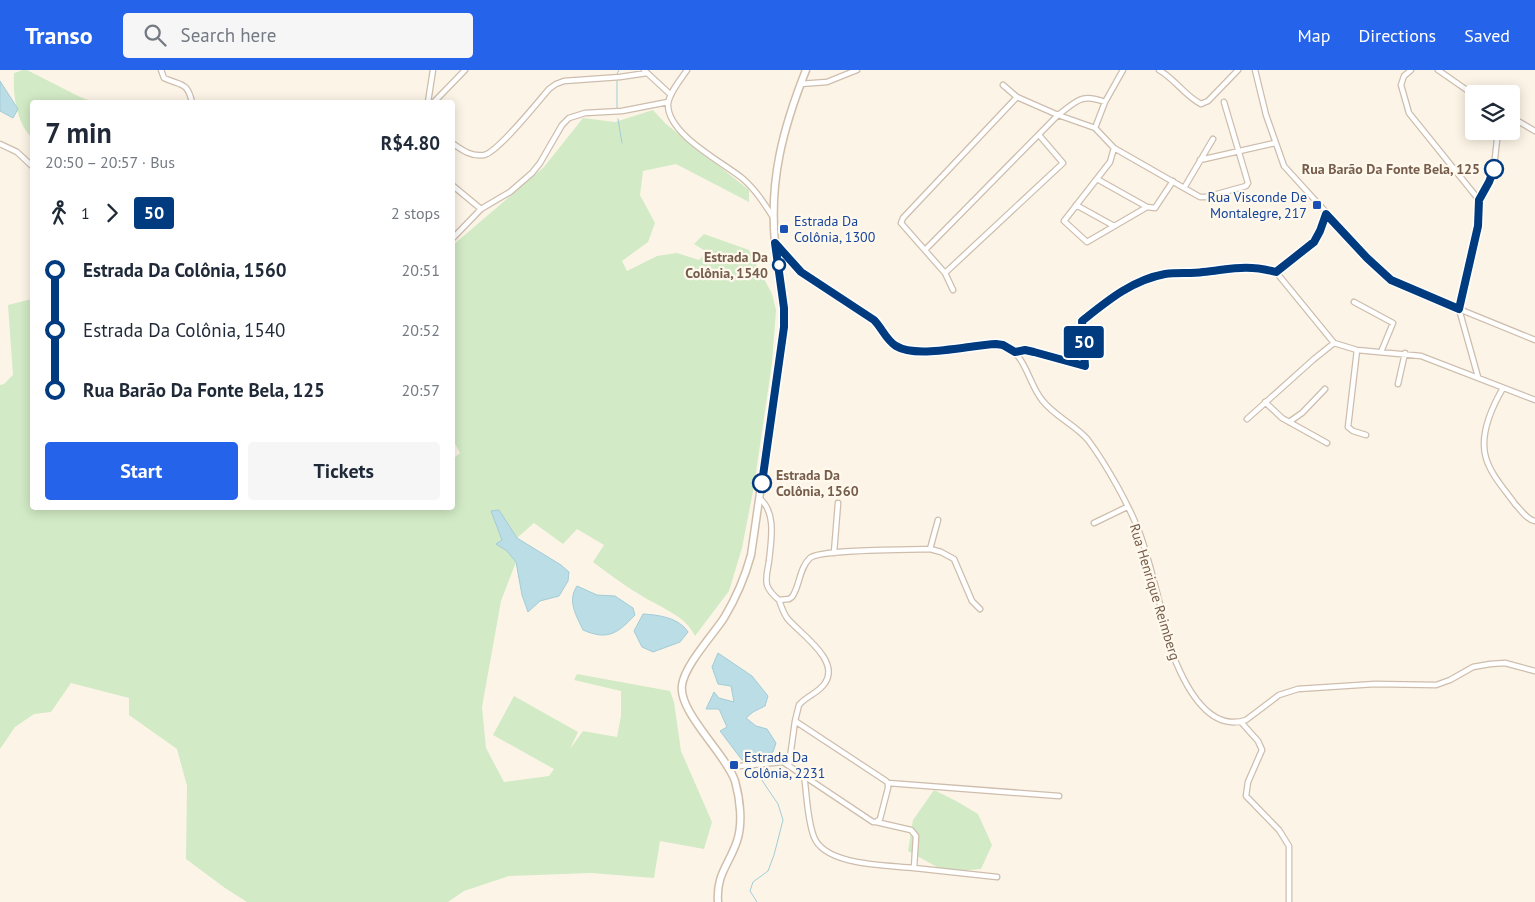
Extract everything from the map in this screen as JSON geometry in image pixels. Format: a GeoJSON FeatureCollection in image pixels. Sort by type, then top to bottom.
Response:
{"type":"FeatureCollection","features":[{"type":"Feature","properties":{"kind":"main road"},"geometry":{"type":"LineString","coordinates":[[718,902],[720,878],[738,839],[740,816],[737,789],[729,767],[692,716],[683,698],[682,688],[689,668],[725,616],[745,575],[751,555],[784,327],[784,308],[773,216],[774,183],[778,155],[785,128],[806,70]]}},
{"type":"Feature","properties":{"kind":"street"},"geometry":{"type":"LineString","coordinates":[[161,70],[164,78],[185,86],[190,93],[192,100]]}},
{"type":"Feature","properties":{"kind":"street"},"geometry":{"type":"LineString","coordinates":[[428,100],[433,70]]}},
{"type":"Feature","properties":{"kind":"street"},"geometry":{"type":"LineString","coordinates":[[436,100],[465,70]]}},
{"type":"Feature","properties":{"kind":"street"},"geometry":{"type":"LineString","coordinates":[[686,70],[668,102],[674,124],[684,134],[742,178],[773,216]]}},
{"type":"Feature","properties":{"kind":"street"},"geometry":{"type":"LineString","coordinates":[[800,84],[827,82],[857,70]]}},
{"type":"Feature","properties":{"kind":"street"},"geometry":{"type":"LineString","coordinates":[[1095,128],[1105,102],[1123,70]]}},
{"type":"Feature","properties":{"kind":"street"},"geometry":{"type":"LineString","coordinates":[[1159,70],[1174,81],[1191,98],[1201,104],[1208,101],[1238,70]]}},
{"type":"Feature","properties":{"kind":"street"},"geometry":{"type":"LineString","coordinates":[[1254,70],[1275,143],[1284,166],[1367,258],[1391,280],[1535,340]]}},
{"type":"Feature","properties":{"kind":"street"},"geometry":{"type":"LineString","coordinates":[[1410,70],[1404,76],[1401,85],[1408,113],[1479,200]]}},
{"type":"Feature","properties":{"kind":"street"},"geometry":{"type":"LineString","coordinates":[[1438,70],[1465,89]]}},
{"type":"Feature","properties":{"kind":"street"},"geometry":{"type":"LineString","coordinates":[[455,145],[472,155],[482,156],[488,154],[502,142],[549,89],[564,81],[620,77],[646,72],[672,95]]}},
{"type":"Feature","properties":{"kind":"street"},"geometry":{"type":"LineString","coordinates":[[1003,85],[1016,97],[1095,128],[1114,148],[1200,197],[1246,186],[1248,183],[1224,102]]}},
{"type":"Feature","properties":{"kind":"street"},"geometry":{"type":"LineString","coordinates":[[953,290],[945,273],[901,224],[903,218],[1016,97]]}},
{"type":"Feature","properties":{"kind":"street"},"geometry":{"type":"LineString","coordinates":[[925,250],[1058,115],[1078,100],[1091,97],[1105,102]]}},
{"type":"Feature","properties":{"kind":"street"},"geometry":{"type":"LineString","coordinates":[[455,236],[481,209],[510,192],[532,173],[562,125],[569,118],[585,113],[622,111],[668,102]]}},
{"type":"Feature","properties":{"kind":"street"},"geometry":{"type":"LineString","coordinates":[[1520,122],[1535,131]]}},
{"type":"Feature","properties":{"kind":"street"},"geometry":{"type":"LineString","coordinates":[[945,273],[1063,163],[1039,134]]}},
{"type":"Feature","properties":{"kind":"street"},"geometry":{"type":"LineString","coordinates":[[1184,188],[1212,139]]}},
{"type":"Feature","properties":{"kind":"street"},"geometry":{"type":"LineString","coordinates":[[1478,377],[1459,309],[1478,226],[1479,200],[1489,182],[1494,167],[1497,140]]}},
{"type":"Feature","properties":{"kind":"street"},"geometry":{"type":"LineString","coordinates":[[1200,160],[1275,143]]}},
{"type":"Feature","properties":{"kind":"street"},"geometry":{"type":"LineString","coordinates":[[0,144],[17,152],[30,164]]}},
{"type":"Feature","properties":{"kind":"street"},"geometry":{"type":"LineString","coordinates":[[1114,148],[1110,162],[1064,221],[1087,242],[1147,207]]}},
{"type":"Feature","properties":{"kind":"street"},"geometry":{"type":"LineString","coordinates":[[1096,179],[1147,207],[1155,208],[1172,181]]}},
{"type":"Feature","properties":{"kind":"street"},"geometry":{"type":"LineString","coordinates":[[455,188],[481,209]]}},
{"type":"Feature","properties":{"kind":"street"},"geometry":{"type":"LineString","coordinates":[[1076,205],[1114,226]]}},
{"type":"Feature","properties":{"kind":"street"},"geometry":{"type":"LineString","coordinates":[[1276,272],[1314,242],[1326,214]]}},
{"type":"Feature","properties":{"kind":"street"},"geometry":{"type":"LineString","coordinates":[[775,243],[801,272],[874,320],[890,341],[901,349],[918,352],[996,344],[1003,345],[1015,352],[1025,350],[1085,366],[1082,321],[1126,289],[1153,277],[1246,266],[1276,272],[1334,343],[1357,350],[1422,356],[1535,400]]}},
{"type":"Feature","properties":{"kind":"street"},"geometry":{"type":"LineString","coordinates":[[1354,302],[1393,323],[1381,352]]}},
{"type":"Feature","properties":{"kind":"street"},"geometry":{"type":"LineString","coordinates":[[1247,418],[1334,343]]}},
{"type":"Feature","properties":{"kind":"street"},"geometry":{"type":"LineString","coordinates":[[1357,350],[1347,424],[1350,430],[1366,435]]}},
{"type":"Feature","properties":{"kind":"street","name":"Rua Henrique Reimberg"},"geometry":{"type":"LineString","coordinates":[[1015,352],[1023,362],[1035,390],[1042,400],[1056,415],[1087,439],[1127,507],[1140,536],[1173,655],[1194,697],[1207,710],[1219,718],[1241,722]]}},
{"type":"Feature","properties":{"kind":"street"},"geometry":{"type":"LineString","coordinates":[[1398,384],[1405,353]]}},
{"type":"Feature","properties":{"kind":"street"},"geometry":{"type":"LineString","coordinates":[[1503,388],[1489,417],[1485,444],[1486,456],[1490,467],[1509,496],[1529,519],[1535,521]]}},
{"type":"Feature","properties":{"kind":"street"},"geometry":{"type":"LineString","coordinates":[[1289,422],[1302,413],[1325,389]]}},
{"type":"Feature","properties":{"kind":"street"},"geometry":{"type":"LineString","coordinates":[[1265,402],[1289,422],[1327,443]]}},
{"type":"Feature","properties":{"kind":"street"},"geometry":{"type":"LineString","coordinates":[[759,498],[768,507],[771,519],[766,574],[767,584],[771,592],[779,600],[788,619],[822,655],[827,663],[829,672],[825,684],[798,705],[789,765]]}},
{"type":"Feature","properties":{"kind":"street"},"geometry":{"type":"LineString","coordinates":[[834,553],[838,503]]}},
{"type":"Feature","properties":{"kind":"street"},"geometry":{"type":"LineString","coordinates":[[1094,522],[1127,507]]}},
{"type":"Feature","properties":{"kind":"street"},"geometry":{"type":"LineString","coordinates":[[930,549],[938,520]]}},
{"type":"Feature","properties":{"kind":"street"},"geometry":{"type":"LineString","coordinates":[[779,600],[792,597],[802,571],[811,558],[818,555],[930,549],[954,559],[972,601],[980,608]]}},
{"type":"Feature","properties":{"kind":"street"},"geometry":{"type":"LineString","coordinates":[[1289,902],[1289,846],[1279,830],[1246,796],[1248,782],[1262,750],[1258,741],[1241,722],[1258,712],[1279,695],[1298,689],[1376,684],[1436,685],[1450,680],[1473,667],[1490,664],[1505,663],[1535,671]]}},
{"type":"Feature","properties":{"kind":"street"},"geometry":{"type":"LineString","coordinates":[[796,721],[888,783],[1059,796]]}},
{"type":"Feature","properties":{"kind":"street"},"geometry":{"type":"LineString","coordinates":[[729,767],[777,761],[783,762],[834,797],[876,822],[911,830],[916,836],[914,868]]}},
{"type":"Feature","properties":{"kind":"street"},"geometry":{"type":"LineString","coordinates":[[804,776],[814,838],[826,852],[852,861],[997,877]]}},
{"type":"Feature","properties":{"kind":"street"},"geometry":{"type":"LineString","coordinates":[[876,822],[880,819],[888,783]]}},
{"type":"Feature","properties":{"kind":"green space"},"geometry":{"type":"Polygon","coordinates":[[[27,70],[88,100],[30,100],[30,136],[19,116],[15,99],[14,73],[27,70]]]}},
{"type":"Feature","properties":{"kind":"green space"},"geometry":{"type":"Polygon","coordinates":[[[653,110],[666,124],[749,190],[749,202],[676,164],[643,171],[640,195],[655,223],[648,242],[622,261],[627,271],[657,256],[677,253],[699,260],[707,252],[694,244],[704,234],[749,250],[772,294],[776,310],[772,363],[754,486],[742,548],[729,591],[695,636],[679,617],[629,588],[593,562],[604,545],[577,529],[563,544],[534,523],[517,538],[499,510],[491,511],[502,540],[497,544],[507,551],[516,562],[501,601],[482,707],[486,748],[504,782],[549,776],[554,769],[493,735],[514,696],[578,732],[570,749],[583,731],[617,737],[621,716],[621,691],[574,680],[577,674],[670,691],[674,702],[681,751],[712,822],[704,849],[660,841],[654,878],[591,873],[509,876],[464,891],[448,902],[247,902],[186,859],[187,786],[177,749],[129,715],[129,698],[71,683],[51,712],[34,714],[15,727],[0,749],[0,385],[4,384],[13,375],[8,305],[30,300],[30,510],[455,510],[455,457],[460,453],[455,444],[455,243],[544,167],[583,118],[615,122],[653,110]]]}},
{"type":"Feature","properties":{"kind":"green space"},"geometry":{"type":"Polygon","coordinates":[[[934,790],[978,814],[992,845],[981,869],[946,872],[908,851],[913,820],[934,790]]]}},
{"type":"Feature","properties":{"kind":"water"},"geometry":{"type":"Polygon","coordinates":[[[0,81],[18,109],[13,118],[0,111],[0,81]]]}},
{"type":"Feature","properties":{"kind":"water"},"geometry":{"type":"Polygon","coordinates":[[[499,510],[517,538],[569,572],[568,581],[559,596],[540,601],[528,612],[522,595],[516,562],[507,551],[496,544],[502,540],[491,511],[499,510]]]}},
{"type":"Feature","properties":{"kind":"water"},"geometry":{"type":"Polygon","coordinates":[[[577,586],[597,595],[615,596],[633,608],[635,615],[618,631],[606,635],[583,630],[575,613],[573,603],[574,592],[577,586]]]}},
{"type":"Feature","properties":{"kind":"water"},"geometry":{"type":"Polygon","coordinates":[[[643,614],[662,616],[674,620],[680,623],[688,632],[680,642],[653,652],[642,647],[634,631],[643,614]]]}},
{"type":"Feature","properties":{"kind":"water"},"geometry":{"type":"Polygon","coordinates":[[[718,653],[752,676],[768,696],[765,706],[746,718],[756,726],[767,729],[776,743],[773,752],[742,760],[720,731],[727,727],[719,709],[706,709],[714,692],[719,698],[734,702],[731,686],[718,684],[712,667],[718,653]]]}},
{"type":"Feature","properties":{"kind":"waterway"},"geometry":{"type":"LineString","coordinates":[[617,74],[619,70]]}},
{"type":"Feature","properties":{"kind":"waterway"},"geometry":{"type":"LineString","coordinates":[[617,81],[617,108]]}},
{"type":"Feature","properties":{"kind":"waterway"},"geometry":{"type":"LineString","coordinates":[[618,119],[622,143]]}},
{"type":"Feature","properties":{"kind":"waterway"},"geometry":{"type":"LineString","coordinates":[[748,758],[751,764]]}},
{"type":"Feature","properties":{"kind":"waterway"},"geometry":{"type":"LineString","coordinates":[[753,767],[778,804],[783,820],[768,871],[753,882],[750,891],[757,902]]}},
{"type":"Feature","properties":{"kind":"bus line","name":"50"},"geometry":{"type":"LineString","coordinates":[[762,483],[784,327],[784,308],[775,243],[801,272],[874,320],[892,343],[904,350],[918,352],[996,344],[1003,345],[1015,352],[1025,350],[1085,366],[1082,321],[1114,296],[1138,282],[1165,274],[1192,273],[1246,266],[1276,272],[1314,242],[1326,214],[1367,258],[1391,280],[1459,309],[1478,226],[1479,200],[1494,169]]}},
{"type":"Feature","properties":{"kind":"place","name":"Rua Barão Da Fonte Bela, 125"},"geometry":{"type":"Point","coordinates":[1494,169]}},
{"type":"Feature","properties":{"kind":"place","name":"Rua Visconde De Montalegre, 217"},"geometry":{"type":"Point","coordinates":[1317,205]}},
{"type":"Feature","properties":{"kind":"place","name":"Estrada Da Colônia, 1300"},"geometry":{"type":"Point","coordinates":[784,229]}},
{"type":"Feature","properties":{"kind":"place","name":"Estrada Da Colônia, 1540"},"geometry":{"type":"Point","coordinates":[779,265]}},
{"type":"Feature","properties":{"kind":"place","name":"Estrada Da Colônia, 1560"},"geometry":{"type":"Point","coordinates":[762,483]}},
{"type":"Feature","properties":{"kind":"place","name":"Estrada Da Colônia, 2231"},"geometry":{"type":"Point","coordinates":[734,765]}}]}
